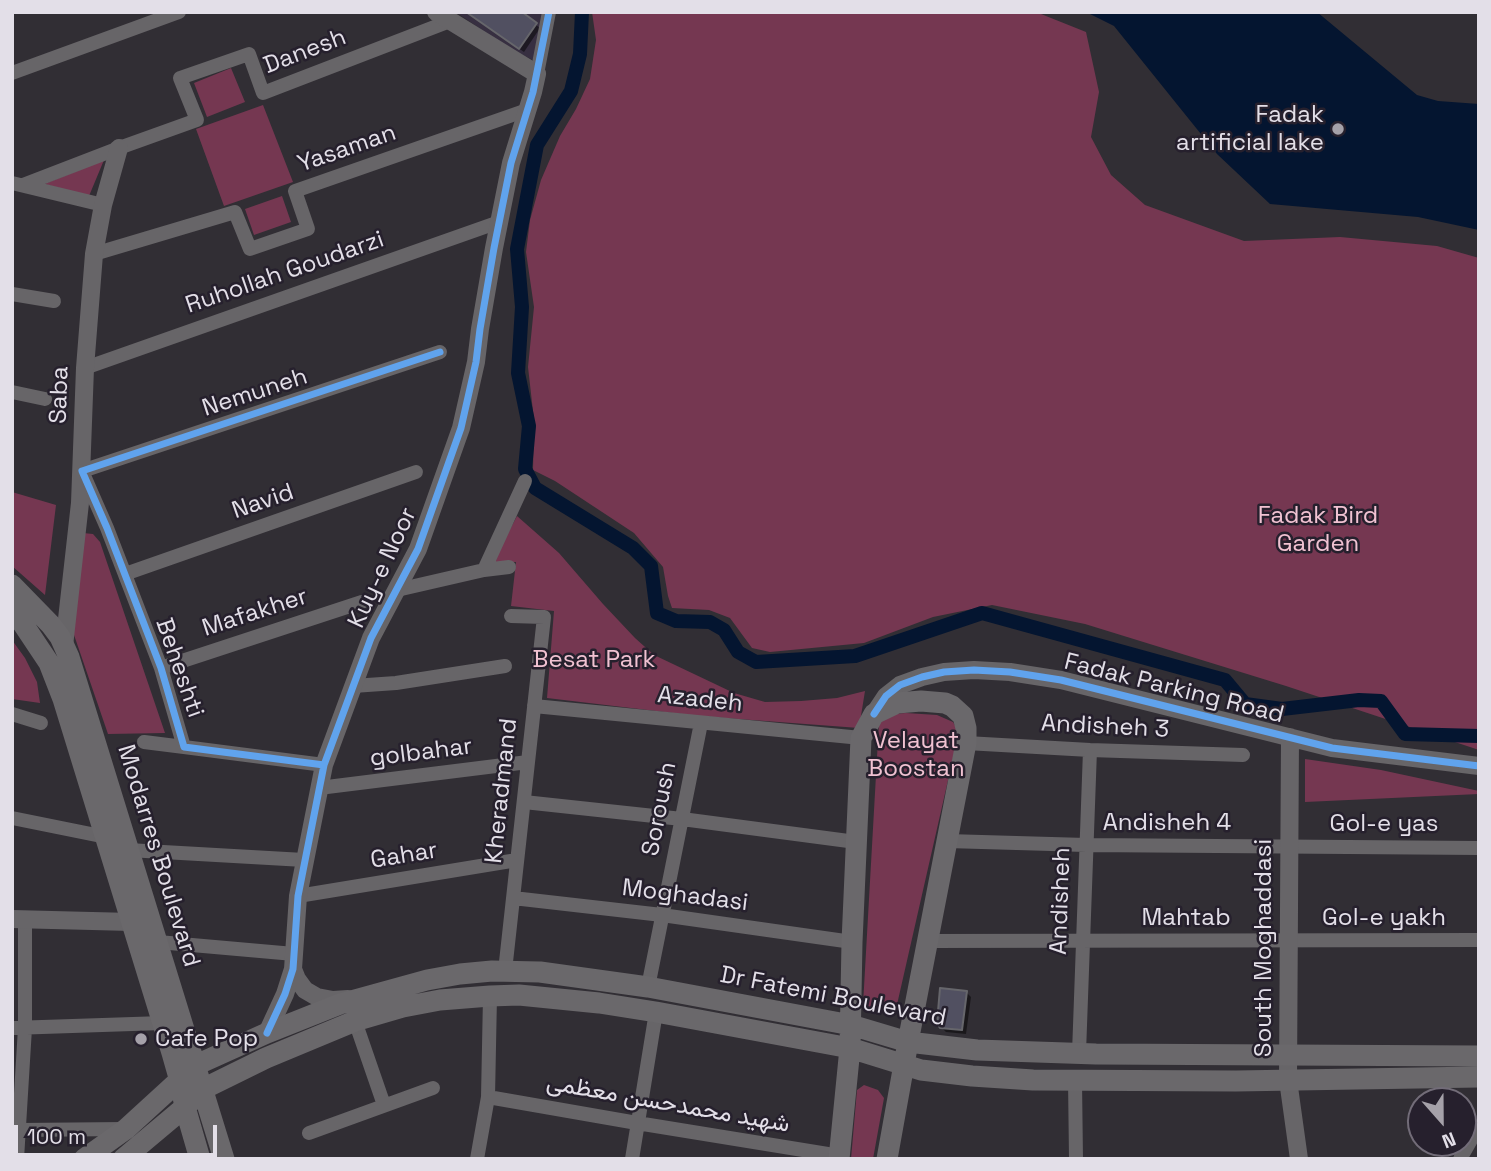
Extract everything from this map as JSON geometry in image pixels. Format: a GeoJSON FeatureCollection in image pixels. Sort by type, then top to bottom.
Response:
{"type":"FeatureCollection","features":[{"type":"Feature","properties":{"kind":"main road","name":"Modarres Boulevard"},"geometry":{"type":"LineString","coordinates":[[12,585],[51,625],[64,646],[82,696],[87,747],[128,850],[224,1159]]}},
{"type":"Feature","properties":{"kind":"main road"},"geometry":{"type":"LineString","coordinates":[[12,611],[49,663],[87,747],[106,836],[180,1081],[200,1159]]}},
{"type":"Feature","properties":{"kind":"main road"},"geometry":{"type":"LineString","coordinates":[[839,1157],[850,1048],[861,738],[874,714],[897,703],[945,703],[963,716],[966,743],[887,1159]]}},
{"type":"Feature","properties":{"kind":"main road","name":"Dr Fatemi Boulevard"},"geometry":{"type":"LineString","coordinates":[[196,1065],[310,1015],[393,988],[460,974],[505,971],[540,972],[648,987],[851,1025],[908,1042],[977,1050],[1479,1056]]}},
{"type":"Feature","properties":{"kind":"main road","name":"Dr Fatemi Boulevard"},"geometry":{"type":"LineString","coordinates":[[185,1107],[203,1089],[266,1058],[355,1021],[440,1000],[519,995],[656,1012],[850,1048],[905,1066],[971,1076],[1074,1080],[1479,1077]]}},
{"type":"Feature","properties":{"kind":"main road"},"geometry":{"type":"LineString","coordinates":[[85,1159],[126,1129],[196,1065]]}},
{"type":"Feature","properties":{"kind":"main road"},"geometry":{"type":"LineString","coordinates":[[123,1159],[185,1107]]}},
{"type":"Feature","properties":{"kind":"street"},"geometry":{"type":"LineString","coordinates":[[12,73],[179,12]]}},
{"type":"Feature","properties":{"kind":"street"},"geometry":{"type":"LineString","coordinates":[[443,16],[537,74],[549,12]]}},
{"type":"Feature","properties":{"kind":"street","name":"Danesh"},"geometry":{"type":"LineString","coordinates":[[18,184],[197,120],[180,78],[249,54],[263,93],[443,16]]}},
{"type":"Feature","properties":{"kind":"street","name":"Kuy-e Noor"},"geometry":{"type":"LineString","coordinates":[[267,1033],[285,994],[294,961],[298,896],[324,765],[371,638],[418,550],[461,428],[476,362],[511,163],[537,74]]}},
{"type":"Feature","properties":{"kind":"street","name":"Yasaman"},"geometry":{"type":"LineString","coordinates":[[94,254],[235,212],[250,249],[308,229],[295,191],[527,110]]}},
{"type":"Feature","properties":{"kind":"street","name":"Saba"},"geometry":{"type":"LineString","coordinates":[[64,646],[78,525],[85,368],[94,254],[103,205],[119,148]]}},
{"type":"Feature","properties":{"kind":"street"},"geometry":{"type":"LineString","coordinates":[[18,184],[103,205]]}},
{"type":"Feature","properties":{"kind":"street","name":"Ruhollah Goudarzi"},"geometry":{"type":"LineString","coordinates":[[85,368],[499,222]]}},
{"type":"Feature","properties":{"kind":"street"},"geometry":{"type":"LineString","coordinates":[[12,294],[54,302]]}},
{"type":"Feature","properties":{"kind":"street","name":"Nemuneh"},"geometry":{"type":"LineString","coordinates":[[82,471],[440,352]]}},
{"type":"Feature","properties":{"kind":"street"},"geometry":{"type":"LineString","coordinates":[[12,392],[45,399]]}},
{"type":"Feature","properties":{"kind":"street","name":"Beheshti"},"geometry":{"type":"LineString","coordinates":[[82,471],[162,668],[184,747],[324,765]]}},
{"type":"Feature","properties":{"kind":"street","name":"Navid"},"geometry":{"type":"LineString","coordinates":[[125,574],[416,472]]}},
{"type":"Feature","properties":{"kind":"street"},"geometry":{"type":"LineString","coordinates":[[484,570],[525,481]]}},
{"type":"Feature","properties":{"kind":"street"},"geometry":{"type":"LineString","coordinates":[[78,525],[99,524],[107,528]]}},
{"type":"Feature","properties":{"kind":"street"},"geometry":{"type":"LineString","coordinates":[[397,590],[509,567]]}},
{"type":"Feature","properties":{"kind":"street","name":"Mafakher"},"geometry":{"type":"LineString","coordinates":[[162,668],[362,602]]}},
{"type":"Feature","properties":{"kind":"street","name":"Kheradmand"},"geometry":{"type":"LineString","coordinates":[[505,971],[544,617],[511,616]]}},
{"type":"Feature","properties":{"kind":"street"},"geometry":{"type":"LineString","coordinates":[[353,686],[396,683],[505,666]]}},
{"type":"Feature","properties":{"kind":"street","name":"Fadak Parking Road"},"geometry":{"type":"LineString","coordinates":[[874,714],[886,696],[900,685],[922,677],[954,672],[1010,672],[1061,680],[1332,748],[1479,766]]}},
{"type":"Feature","properties":{"kind":"street","name":"Azadeh"},"geometry":{"type":"LineString","coordinates":[[534,706],[861,738]]}},
{"type":"Feature","properties":{"kind":"street"},"geometry":{"type":"LineString","coordinates":[[12,714],[41,723]]}},
{"type":"Feature","properties":{"kind":"street","name":"Soroush"},"geometry":{"type":"LineString","coordinates":[[648,987],[701,723]]}},
{"type":"Feature","properties":{"kind":"street","name":"South Moghaddasi"},"geometry":{"type":"LineString","coordinates":[[1290,737],[1288,1080],[1299,1159]]}},
{"type":"Feature","properties":{"kind":"street"},"geometry":{"type":"LineString","coordinates":[[144,742],[184,747]]}},
{"type":"Feature","properties":{"kind":"street","name":"Andisheh 3"},"geometry":{"type":"LineString","coordinates":[[966,743],[1243,755]]}},
{"type":"Feature","properties":{"kind":"street","name":"Andisheh"},"geometry":{"type":"LineString","coordinates":[[1079,1053],[1090,750]]}},
{"type":"Feature","properties":{"kind":"street","name":"golbahar"},"geometry":{"type":"LineString","coordinates":[[318,789],[528,762]]}},
{"type":"Feature","properties":{"kind":"street"},"geometry":{"type":"LineString","coordinates":[[524,802],[856,842]]}},
{"type":"Feature","properties":{"kind":"street"},"geometry":{"type":"LineString","coordinates":[[12,818],[106,836]]}},
{"type":"Feature","properties":{"kind":"street","name":"Andisheh 4"},"geometry":{"type":"LineString","coordinates":[[947,841],[1289,846]]}},
{"type":"Feature","properties":{"kind":"street","name":"Gol-e yas"},"geometry":{"type":"LineString","coordinates":[[1289,846],[1479,848]]}},
{"type":"Feature","properties":{"kind":"street"},"geometry":{"type":"LineString","coordinates":[[128,850],[304,860]]}},
{"type":"Feature","properties":{"kind":"street","name":"Gahar"},"geometry":{"type":"LineString","coordinates":[[298,896],[517,860]]}},
{"type":"Feature","properties":{"kind":"street","name":"Moghadasi"},"geometry":{"type":"LineString","coordinates":[[513,898],[662,915],[852,942]]}},
{"type":"Feature","properties":{"kind":"street"},"geometry":{"type":"LineString","coordinates":[[16,1151],[19,1130],[18,919],[132,922]]}},
{"type":"Feature","properties":{"kind":"street","name":"Gol-e yakh"},"geometry":{"type":"LineString","coordinates":[[1289,941],[1479,940]]}},
{"type":"Feature","properties":{"kind":"street","name":"Mahtab"},"geometry":{"type":"LineString","coordinates":[[928,941],[1289,941]]}},
{"type":"Feature","properties":{"kind":"street"},"geometry":{"type":"LineString","coordinates":[[158,942],[294,961],[297,979],[305,990],[317,997],[333,1000],[359,999]]}},
{"type":"Feature","properties":{"kind":"street"},"geometry":{"type":"LineString","coordinates":[[477,1159],[488,1097],[490,996]]}},
{"type":"Feature","properties":{"kind":"street"},"geometry":{"type":"LineString","coordinates":[[632,1159],[656,1012]]}},
{"type":"Feature","properties":{"kind":"street"},"geometry":{"type":"LineString","coordinates":[[355,1021],[384,1105]]}},
{"type":"Feature","properties":{"kind":"street"},"geometry":{"type":"LineString","coordinates":[[19,1028],[163,1023]]}},
{"type":"Feature","properties":{"kind":"street"},"geometry":{"type":"LineString","coordinates":[[1074,1080],[1076,1159]]}},
{"type":"Feature","properties":{"kind":"street"},"geometry":{"type":"LineString","coordinates":[[309,1133],[433,1088]]}},
{"type":"Feature","properties":{"kind":"street","name":"شهید محمدحسن معظمی"},"geometry":{"type":"LineString","coordinates":[[488,1097],[839,1157]]}},
{"type":"Feature","properties":{"kind":"street"},"geometry":{"type":"LineString","coordinates":[[1460,1159],[1479,1126]]}},
{"type":"Feature","properties":{"kind":"street"},"geometry":{"type":"LineString","coordinates":[[19,1130],[126,1129]]}},
{"type":"Feature","properties":{"kind":"shaded area"},"geometry":{"type":"Polygon","coordinates":[[[456,12],[546,12],[536,61],[513,51],[456,12]]]}},
{"type":"Feature","properties":{"kind":"green space","name":"Fadak Bird Garden"},"geometry":{"type":"Polygon","coordinates":[[[592,12],[1036,12],[1086,32],[1099,92],[1091,137],[1111,175],[1145,205],[1244,241],[1340,237],[1437,246],[1479,258],[1479,750],[1286,686],[1085,624],[992,605],[933,617],[864,643],[770,652],[752,648],[730,618],[709,610],[672,608],[663,567],[634,533],[555,481],[533,470],[534,420],[528,367],[534,307],[526,252],[530,220],[541,180],[560,136],[590,79],[596,40],[592,12]]]}},
{"type":"Feature","properties":{"kind":"green space"},"geometry":{"type":"Polygon","coordinates":[[[231,68],[245,102],[207,117],[194,83],[231,68]]]}},
{"type":"Feature","properties":{"kind":"green space"},"geometry":{"type":"Polygon","coordinates":[[[263,105],[293,182],[224,206],[196,129],[263,105]]]}},
{"type":"Feature","properties":{"kind":"green space"},"geometry":{"type":"Polygon","coordinates":[[[104,160],[89,196],[44,184],[104,160]]]}},
{"type":"Feature","properties":{"kind":"green space"},"geometry":{"type":"Polygon","coordinates":[[[282,196],[291,222],[254,235],[245,209],[282,196]]]}},
{"type":"Feature","properties":{"kind":"green space"},"geometry":{"type":"Polygon","coordinates":[[[12,492],[56,505],[45,595],[12,566],[12,492]]]}},
{"type":"Feature","properties":{"kind":"green space","name":"Besat Park"},"geometry":{"type":"Polygon","coordinates":[[[517,516],[559,553],[603,604],[654,655],[734,693],[765,702],[837,698],[865,691],[859,728],[698,716],[547,698],[554,611],[511,606],[516,562],[492,564],[517,516]]]}},
{"type":"Feature","properties":{"kind":"green space"},"geometry":{"type":"Polygon","coordinates":[[[83,533],[93,534],[100,542],[165,733],[108,734],[73,632],[83,533]]]}},
{"type":"Feature","properties":{"kind":"green space"},"geometry":{"type":"Polygon","coordinates":[[[12,640],[37,682],[40,703],[12,699],[12,640]]]}},
{"type":"Feature","properties":{"kind":"green space","name":"Velayat Boostan"},"geometry":{"type":"Polygon","coordinates":[[[892,714],[937,715],[953,722],[959,732],[896,1009],[881,1009],[863,1005],[879,722],[892,714]]]}},
{"type":"Feature","properties":{"kind":"green space"},"geometry":{"type":"Polygon","coordinates":[[[1305,759],[1381,770],[1479,791],[1479,794],[1305,802],[1305,759]]]}},
{"type":"Feature","properties":{"kind":"green space"},"geometry":{"type":"Polygon","coordinates":[[[864,1085],[878,1090],[884,1098],[873,1159],[851,1159],[857,1090],[864,1085]]]}},
{"type":"Feature","properties":{"kind":"water","name":"Fadak artificial lake"},"geometry":{"type":"Polygon","coordinates":[[[1086,12],[1317,12],[1417,95],[1438,101],[1479,104],[1479,230],[1418,217],[1270,204],[1217,154],[1114,26],[1086,12]]]}},
{"type":"Feature","properties":{"kind":"building"},"geometry":{"type":"Polygon","coordinates":[[[466,12],[522,12],[537,23],[519,49],[466,12]]]}},
{"type":"Feature","properties":{"kind":"building"},"geometry":{"type":"Polygon","coordinates":[[[940,988],[967,991],[962,1030],[940,1028],[937,1023],[940,988]]]}},
{"type":"Feature","properties":{"kind":"waterway"},"geometry":{"type":"LineString","coordinates":[[582,12],[580,54],[571,91],[537,145],[517,249],[522,307],[518,373],[529,426],[525,469],[535,488],[633,548],[651,566],[657,613],[676,621],[710,622],[724,630],[738,652],[756,662],[855,656],[982,613],[1225,680],[1245,704],[1282,709],[1359,700],[1381,701],[1405,734],[1479,736]]}},
{"type":"Feature","properties":{"kind":"cycle path"},"geometry":{"type":"LineString","coordinates":[[267,1033],[293,969],[298,896],[324,765],[371,638],[418,549],[461,428],[476,362],[511,163],[533,92],[549,12]]}},
{"type":"Feature","properties":{"kind":"cycle path"},"geometry":{"type":"LineString","coordinates":[[324,765],[184,747],[161,668],[82,471],[440,352]]}},
{"type":"Feature","properties":{"kind":"cycle path"},"geometry":{"type":"LineString","coordinates":[[874,714],[886,696],[900,685],[922,677],[974,670],[1010,672],[1061,680],[1332,748],[1479,766]]}},
{"type":"Feature","properties":{"kind":"place","name":"Fadak artificial lake"},"geometry":{"type":"Point","coordinates":[1338,129]}},
{"type":"Feature","properties":{"kind":"place","name":"Cafe Pop"},"geometry":{"type":"Point","coordinates":[141,1039]}}]}
